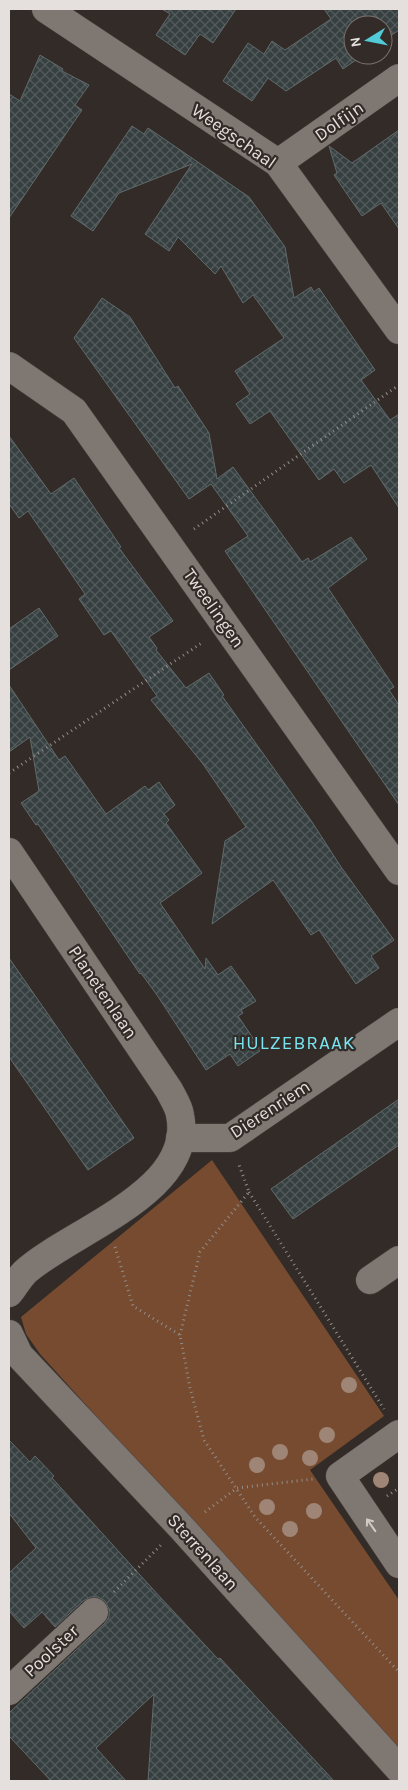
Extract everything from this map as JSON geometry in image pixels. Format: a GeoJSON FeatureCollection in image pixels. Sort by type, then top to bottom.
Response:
{"type":"FeatureCollection","features":[{"type":"Feature","properties":{"kind":"street","name":"Weegschaal"},"geometry":{"type":"LineString","coordinates":[[46,9],[278,163],[399,330]]}},
{"type":"Feature","properties":{"kind":"street","name":"Dolfijn"},"geometry":{"type":"LineString","coordinates":[[278,163],[399,78]]}},
{"type":"Feature","properties":{"kind":"street","name":"Tweelingen"},"geometry":{"type":"LineString","coordinates":[[9,366],[74,411],[399,871]]}},
{"type":"Feature","properties":{"kind":"street","name":"Planetenlaan"},"geometry":{"type":"LineString","coordinates":[[9,852],[169,1090],[180,1114],[180,1138]]}},
{"type":"Feature","properties":{"kind":"street","name":"Dierenriem"},"geometry":{"type":"LineString","coordinates":[[180,1138],[230,1138],[399,1022]]}},
{"type":"Feature","properties":{"kind":"street"},"geometry":{"type":"LineString","coordinates":[[9,1294],[24,1272],[152,1187],[171,1166],[180,1138]]}},
{"type":"Feature","properties":{"kind":"street"},"geometry":{"type":"LineString","coordinates":[[370,1280],[399,1260]]}},
{"type":"Feature","properties":{"kind":"street","name":"Sterrenlaan"},"geometry":{"type":"LineString","coordinates":[[9,1334],[19,1355],[180,1526],[399,1769]]}},
{"type":"Feature","properties":{"kind":"street"},"geometry":{"type":"LineString","coordinates":[[394,1426],[340,1476],[399,1564]]}},
{"type":"Feature","properties":{"kind":"street","name":"Poolster"},"geometry":{"type":"LineString","coordinates":[[9,1691],[94,1612]]}},
{"type":"Feature","properties":{"kind":"path"},"geometry":{"type":"LineString","coordinates":[[171,546],[399,384]]}},
{"type":"Feature","properties":{"kind":"path"},"geometry":{"type":"LineString","coordinates":[[9,773],[227,626]]}},
{"type":"Feature","properties":{"kind":"path"},"geometry":{"type":"LineString","coordinates":[[230,1138],[249,1192],[394,1426]]}},
{"type":"Feature","properties":{"kind":"path"},"geometry":{"type":"LineString","coordinates":[[249,1192],[200,1252],[180,1335],[190,1388],[204,1440],[255,1517],[399,1672]]}},
{"type":"Feature","properties":{"kind":"path"},"geometry":{"type":"LineString","coordinates":[[99,1223],[116,1249],[133,1306],[180,1335]]}},
{"type":"Feature","properties":{"kind":"path"},"geometry":{"type":"LineString","coordinates":[[94,1612],[180,1526],[199,1516],[237,1488],[340,1476]]}},
{"type":"Feature","properties":{"kind":"shaded area"},"geometry":{"type":"Polygon","coordinates":[[[212,1160],[384,1416],[310,1470],[399,1600],[399,1751],[40,1354],[26,1334],[21,1317],[212,1160]]]}},
{"type":"Feature","properties":{"kind":"building"},"geometry":{"type":"Polygon","coordinates":[[[162,9],[236,9],[213,43],[200,34],[185,55],[156,35],[170,14],[162,9]]]}},
{"type":"Feature","properties":{"kind":"building"},"geometry":{"type":"Polygon","coordinates":[[[324,9],[399,9],[399,30],[393,34],[393,15],[343,15],[343,65],[349,65],[343,69],[336,58],[286,91],[268,78],[252,101],[223,81],[248,43],[264,54],[272,41],[285,50],[331,19],[324,9]]]}},
{"type":"Feature","properties":{"kind":"building"},"geometry":{"type":"Polygon","coordinates":[[[40,55],[63,69],[62,71],[89,85],[75,105],[82,110],[9,218],[9,94],[20,101],[40,55]]]}},
{"type":"Feature","properties":{"kind":"building"},"geometry":{"type":"Polygon","coordinates":[[[132,126],[144,134],[148,128],[249,197],[285,247],[294,298],[311,287],[314,292],[319,288],[375,370],[361,380],[390,420],[399,414],[399,508],[371,465],[344,483],[334,469],[319,480],[270,411],[250,424],[236,404],[250,394],[235,371],[284,338],[253,295],[243,303],[221,266],[215,274],[178,237],[169,251],[145,234],[192,164],[119,193],[93,231],[71,216],[132,126]]]}},
{"type":"Feature","properties":{"kind":"building"},"geometry":{"type":"Polygon","coordinates":[[[399,130],[399,229],[381,203],[362,216],[334,175],[337,173],[329,146],[352,163],[399,130]]]}},
{"type":"Feature","properties":{"kind":"building"},"geometry":{"type":"Polygon","coordinates":[[[102,298],[130,317],[175,388],[178,386],[209,433],[217,479],[233,467],[302,562],[308,558],[310,562],[351,537],[367,559],[328,588],[394,687],[389,690],[399,705],[399,805],[225,551],[248,536],[211,484],[189,499],[74,338],[102,298]]]}},
{"type":"Feature","properties":{"kind":"building"},"geometry":{"type":"Polygon","coordinates":[[[9,436],[51,494],[74,478],[121,547],[119,548],[173,621],[149,637],[157,648],[156,650],[186,688],[209,673],[224,695],[222,696],[394,940],[371,956],[379,968],[356,984],[319,930],[311,935],[273,880],[212,924],[225,841],[246,827],[203,764],[151,700],[157,696],[111,631],[104,635],[79,599],[85,594],[28,511],[19,518],[9,504],[9,436]]]}},
{"type":"Feature","properties":{"kind":"building"},"geometry":{"type":"Polygon","coordinates":[[[39,608],[58,636],[9,670],[9,629],[39,608]]]}},
{"type":"Feature","properties":{"kind":"building"},"geometry":{"type":"Polygon","coordinates":[[[9,685],[59,760],[65,756],[106,814],[145,786],[148,790],[159,782],[175,805],[164,814],[169,820],[166,823],[202,873],[160,903],[205,969],[206,958],[218,975],[231,966],[256,1001],[241,1010],[243,1013],[238,1016],[261,1050],[238,1066],[230,1054],[206,1070],[157,995],[140,974],[38,824],[36,825],[21,803],[39,791],[30,737],[9,752],[9,685]]]}},
{"type":"Feature","properties":{"kind":"building"},"geometry":{"type":"Polygon","coordinates":[[[9,958],[134,1138],[88,1170],[9,1057],[9,958]]]}},
{"type":"Feature","properties":{"kind":"building"},"geometry":{"type":"Polygon","coordinates":[[[399,1099],[399,1145],[293,1219],[271,1189],[399,1099]]]}},
{"type":"Feature","properties":{"kind":"building"},"geometry":{"type":"Polygon","coordinates":[[[9,1440],[30,1462],[35,1456],[54,1476],[52,1478],[160,1597],[218,1659],[220,1658],[334,1781],[148,1781],[154,1694],[96,1748],[126,1781],[51,1781],[9,1736],[9,1713],[105,1623],[109,1617],[109,1609],[105,1601],[98,1597],[91,1597],[83,1601],[55,1627],[42,1612],[24,1628],[9,1611],[9,1573],[36,1548],[9,1513],[9,1440]]]}},
{"type":"Feature","properties":{"kind":"district","name":"HULZEBRAAK"},"geometry":{"type":"Point","coordinates":[294,1043]}}]}
